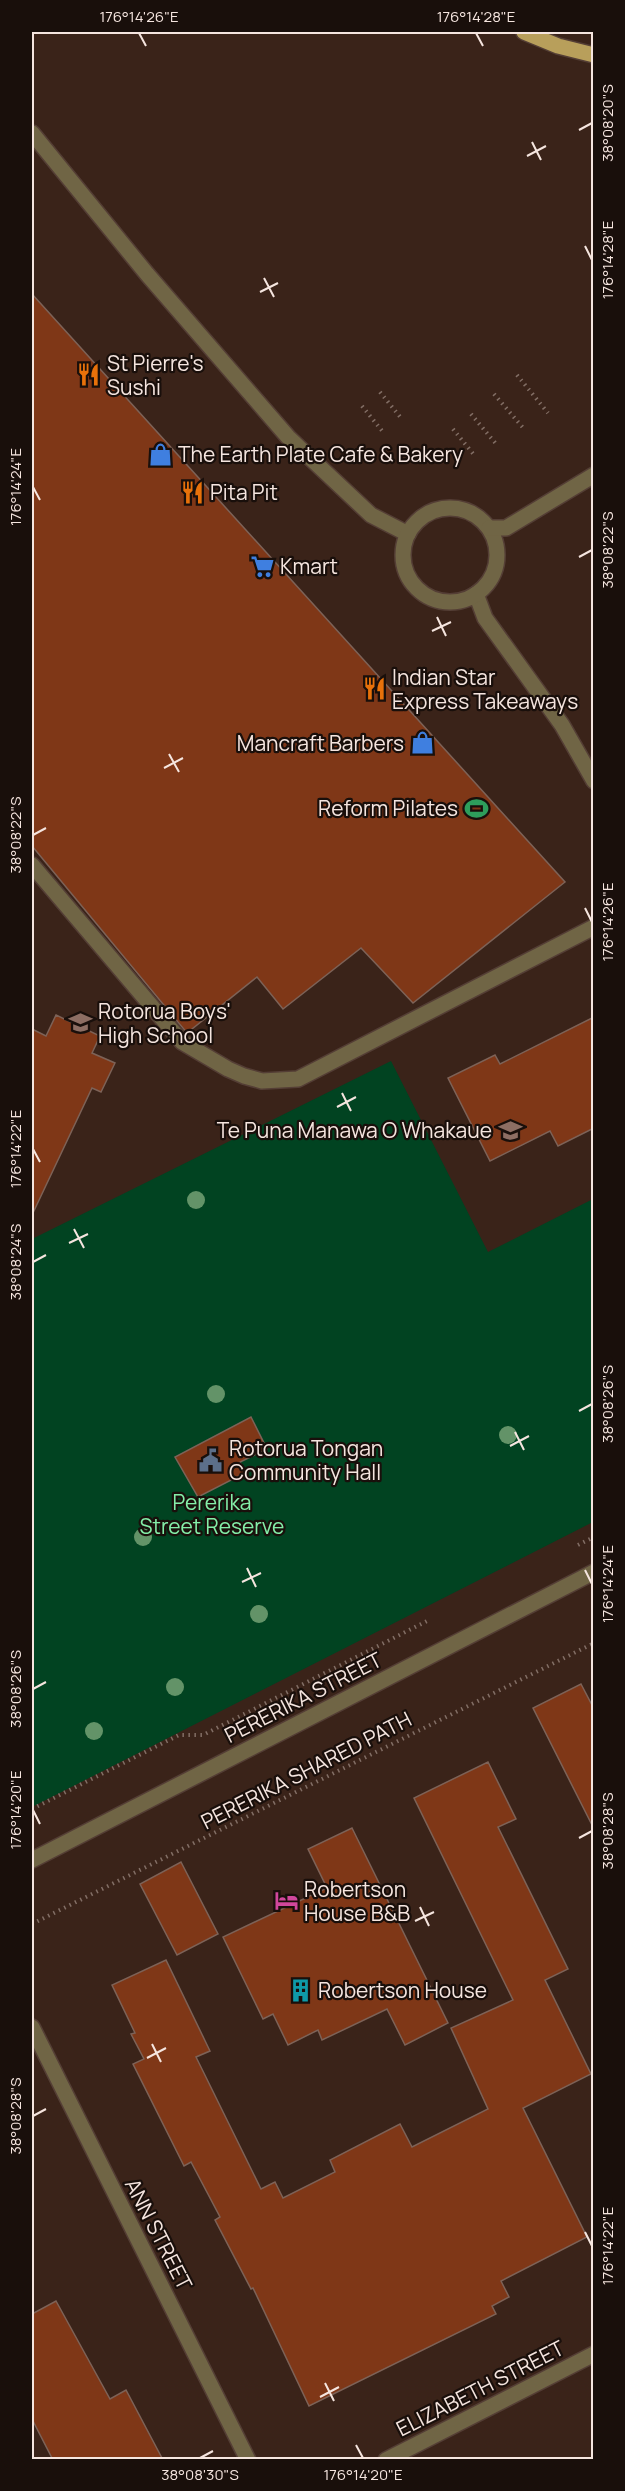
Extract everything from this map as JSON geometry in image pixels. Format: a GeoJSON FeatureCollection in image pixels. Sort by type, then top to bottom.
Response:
{"type":"FeatureCollection","features":[{"type":"Feature","properties":{"kind":"main road"},"geometry":{"type":"LineString","coordinates":[[524,32],[558,46],[594,55]]}},
{"type":"Feature","properties":{"kind":"street"},"geometry":{"type":"LineString","coordinates":[[32,133],[147,274],[288,437],[371,515],[408,534]]}},
{"type":"Feature","properties":{"kind":"street"},"geometry":{"type":"LineString","coordinates":[[489,528],[506,528],[594,476]]}},
{"type":"Feature","properties":{"kind":"street"},"geometry":{"type":"LineString","coordinates":[[448,508],[464,510],[478,517],[489,528],[496,542],[497,556],[494,571],[487,584],[476,594],[462,600],[447,601],[432,598],[419,590],[409,578],[404,564],[404,549],[408,534],[418,521],[431,512],[448,508]]}},
{"type":"Feature","properties":{"kind":"street"},"geometry":{"type":"LineString","coordinates":[[476,594],[485,618],[562,725],[594,781]]}},
{"type":"Feature","properties":{"kind":"street"},"geometry":{"type":"LineString","coordinates":[[32,865],[182,1042],[228,1070],[262,1081],[298,1079],[594,927]]}},
{"type":"Feature","properties":{"kind":"street","name":"PERERIKA STREET"},"geometry":{"type":"LineString","coordinates":[[32,1860],[594,1572]]}},
{"type":"Feature","properties":{"kind":"street","name":"ANN STREET"},"geometry":{"type":"LineString","coordinates":[[32,2027],[248,2460]]}},
{"type":"Feature","properties":{"kind":"street","name":"ELIZABETH STREET"},"geometry":{"type":"LineString","coordinates":[[386,2460],[594,2354]]}},
{"type":"Feature","properties":{"kind":"path"},"geometry":{"type":"LineString","coordinates":[[517,375],[548,413]]}},
{"type":"Feature","properties":{"kind":"path"},"geometry":{"type":"LineString","coordinates":[[380,392],[401,418]]}},
{"type":"Feature","properties":{"kind":"path"},"geometry":{"type":"LineString","coordinates":[[494,394],[525,430]]}},
{"type":"Feature","properties":{"kind":"path"},"geometry":{"type":"LineString","coordinates":[[362,406],[383,432]]}},
{"type":"Feature","properties":{"kind":"path"},"geometry":{"type":"LineString","coordinates":[[471,414],[497,445]]}},
{"type":"Feature","properties":{"kind":"path"},"geometry":{"type":"LineString","coordinates":[[453,429],[475,456]]}},
{"type":"Feature","properties":{"kind":"path"},"geometry":{"type":"LineString","coordinates":[[572,1547],[594,1537]]}},
{"type":"Feature","properties":{"kind":"path"},"geometry":{"type":"LineString","coordinates":[[32,1809],[178,1735],[203,1736],[435,1617]]}},
{"type":"Feature","properties":{"kind":"path","name":"PERERIKA SHARED PATH"},"geometry":{"type":"LineString","coordinates":[[32,1924],[594,1642]]}},
{"type":"Feature","properties":{"kind":"green space","name":"Pererika Street Reserve"},"geometry":{"type":"Polygon","coordinates":[[[391,1061],[488,1252],[593,1199],[593,1522],[32,1807],[32,1239],[391,1061]]]}},
{"type":"Feature","properties":{"kind":"building"},"geometry":{"type":"Polygon","coordinates":[[[32,294],[565,882],[413,1003],[361,948],[283,1009],[257,977],[187,1033],[32,846],[32,294]]]}},
{"type":"Feature","properties":{"kind":"building"},"geometry":{"type":"Polygon","coordinates":[[[56,1015],[100,1036],[92,1053],[115,1063],[101,1092],[92,1088],[32,1215],[32,1029],[46,1036],[56,1015]]]}},
{"type":"Feature","properties":{"kind":"building"},"geometry":{"type":"Polygon","coordinates":[[[594,1017],[594,1128],[558,1146],[550,1131],[490,1161],[448,1078],[495,1055],[500,1064],[594,1017]]]}},
{"type":"Feature","properties":{"kind":"building","name":"Rotorua Tongan Community Hall"},"geometry":{"type":"Polygon","coordinates":[[[251,1417],[267,1449],[240,1462],[245,1473],[198,1497],[175,1457],[251,1417]]]}},
{"type":"Feature","properties":{"kind":"building"},"geometry":{"type":"Polygon","coordinates":[[[581,1684],[594,1709],[594,1829],[533,1708],[581,1684]]]}},
{"type":"Feature","properties":{"kind":"building"},"geometry":{"type":"Polygon","coordinates":[[[488,1762],[516,1819],[498,1827],[568,1969],[545,1980],[591,2074],[523,2108],[587,2237],[501,2281],[509,2297],[492,2306],[496,2314],[309,2406],[253,2288],[251,2289],[215,2220],[220,2217],[191,2162],[184,2166],[133,2064],[144,2059],[131,2034],[135,2033],[112,1985],[166,1960],[210,2051],[196,2057],[261,2189],[275,2182],[283,2198],[335,2172],[330,2160],[400,2124],[412,2147],[488,2109],[451,2028],[513,2000],[414,1798],[488,1762]]]}},
{"type":"Feature","properties":{"kind":"building"},"geometry":{"type":"Polygon","coordinates":[[[352,1828],[448,2023],[405,2045],[387,2009],[322,2040],[318,2030],[288,2045],[273,2014],[263,2019],[223,1937],[327,1888],[308,1849],[352,1828]]]}},
{"type":"Feature","properties":{"kind":"building"},"geometry":{"type":"Polygon","coordinates":[[[181,1862],[218,1934],[177,1955],[140,1884],[181,1862]]]}},
{"type":"Feature","properties":{"kind":"building"},"geometry":{"type":"Polygon","coordinates":[[[56,2301],[110,2399],[126,2390],[163,2460],[53,2460],[32,2419],[32,2314],[56,2301]]]}},
{"type":"Feature","properties":{"kind":"place","name":"St Pierre's Sushi"},"geometry":{"type":"Point","coordinates":[89,375]}},
{"type":"Feature","properties":{"kind":"place","name":"The Earth Plate Cafe & Bakery"},"geometry":{"type":"Point","coordinates":[160,454]}},
{"type":"Feature","properties":{"kind":"place","name":"Pita Pit"},"geometry":{"type":"Point","coordinates":[192,492]}},
{"type":"Feature","properties":{"kind":"place","name":"Kmart"},"geometry":{"type":"Point","coordinates":[262,566]}},
{"type":"Feature","properties":{"kind":"place","name":"Indian Star Express Takeaways"},"geometry":{"type":"Point","coordinates":[374,689]}},
{"type":"Feature","properties":{"kind":"place","name":"Mancraft Barbers"},"geometry":{"type":"Point","coordinates":[422,743]}},
{"type":"Feature","properties":{"kind":"place","name":"Reform Pilates"},"geometry":{"type":"Point","coordinates":[476,808]}},
{"type":"Feature","properties":{"kind":"place","name":"Rotorua Boys' High School"},"geometry":{"type":"Point","coordinates":[80,1023]}},
{"type":"Feature","properties":{"kind":"place","name":"Te Puna Manawa O Whakaue"},"geometry":{"type":"Point","coordinates":[510,1130]}},
{"type":"Feature","properties":{"kind":"place","name":"Rotorua Tongan Community Hall"},"geometry":{"type":"Point","coordinates":[211,1460]}},
{"type":"Feature","properties":{"kind":"place","name":"Robertson House B&B"},"geometry":{"type":"Point","coordinates":[286,1901]}},
{"type":"Feature","properties":{"kind":"place","name":"Robertson House"},"geometry":{"type":"Point","coordinates":[300,1990]}}]}
